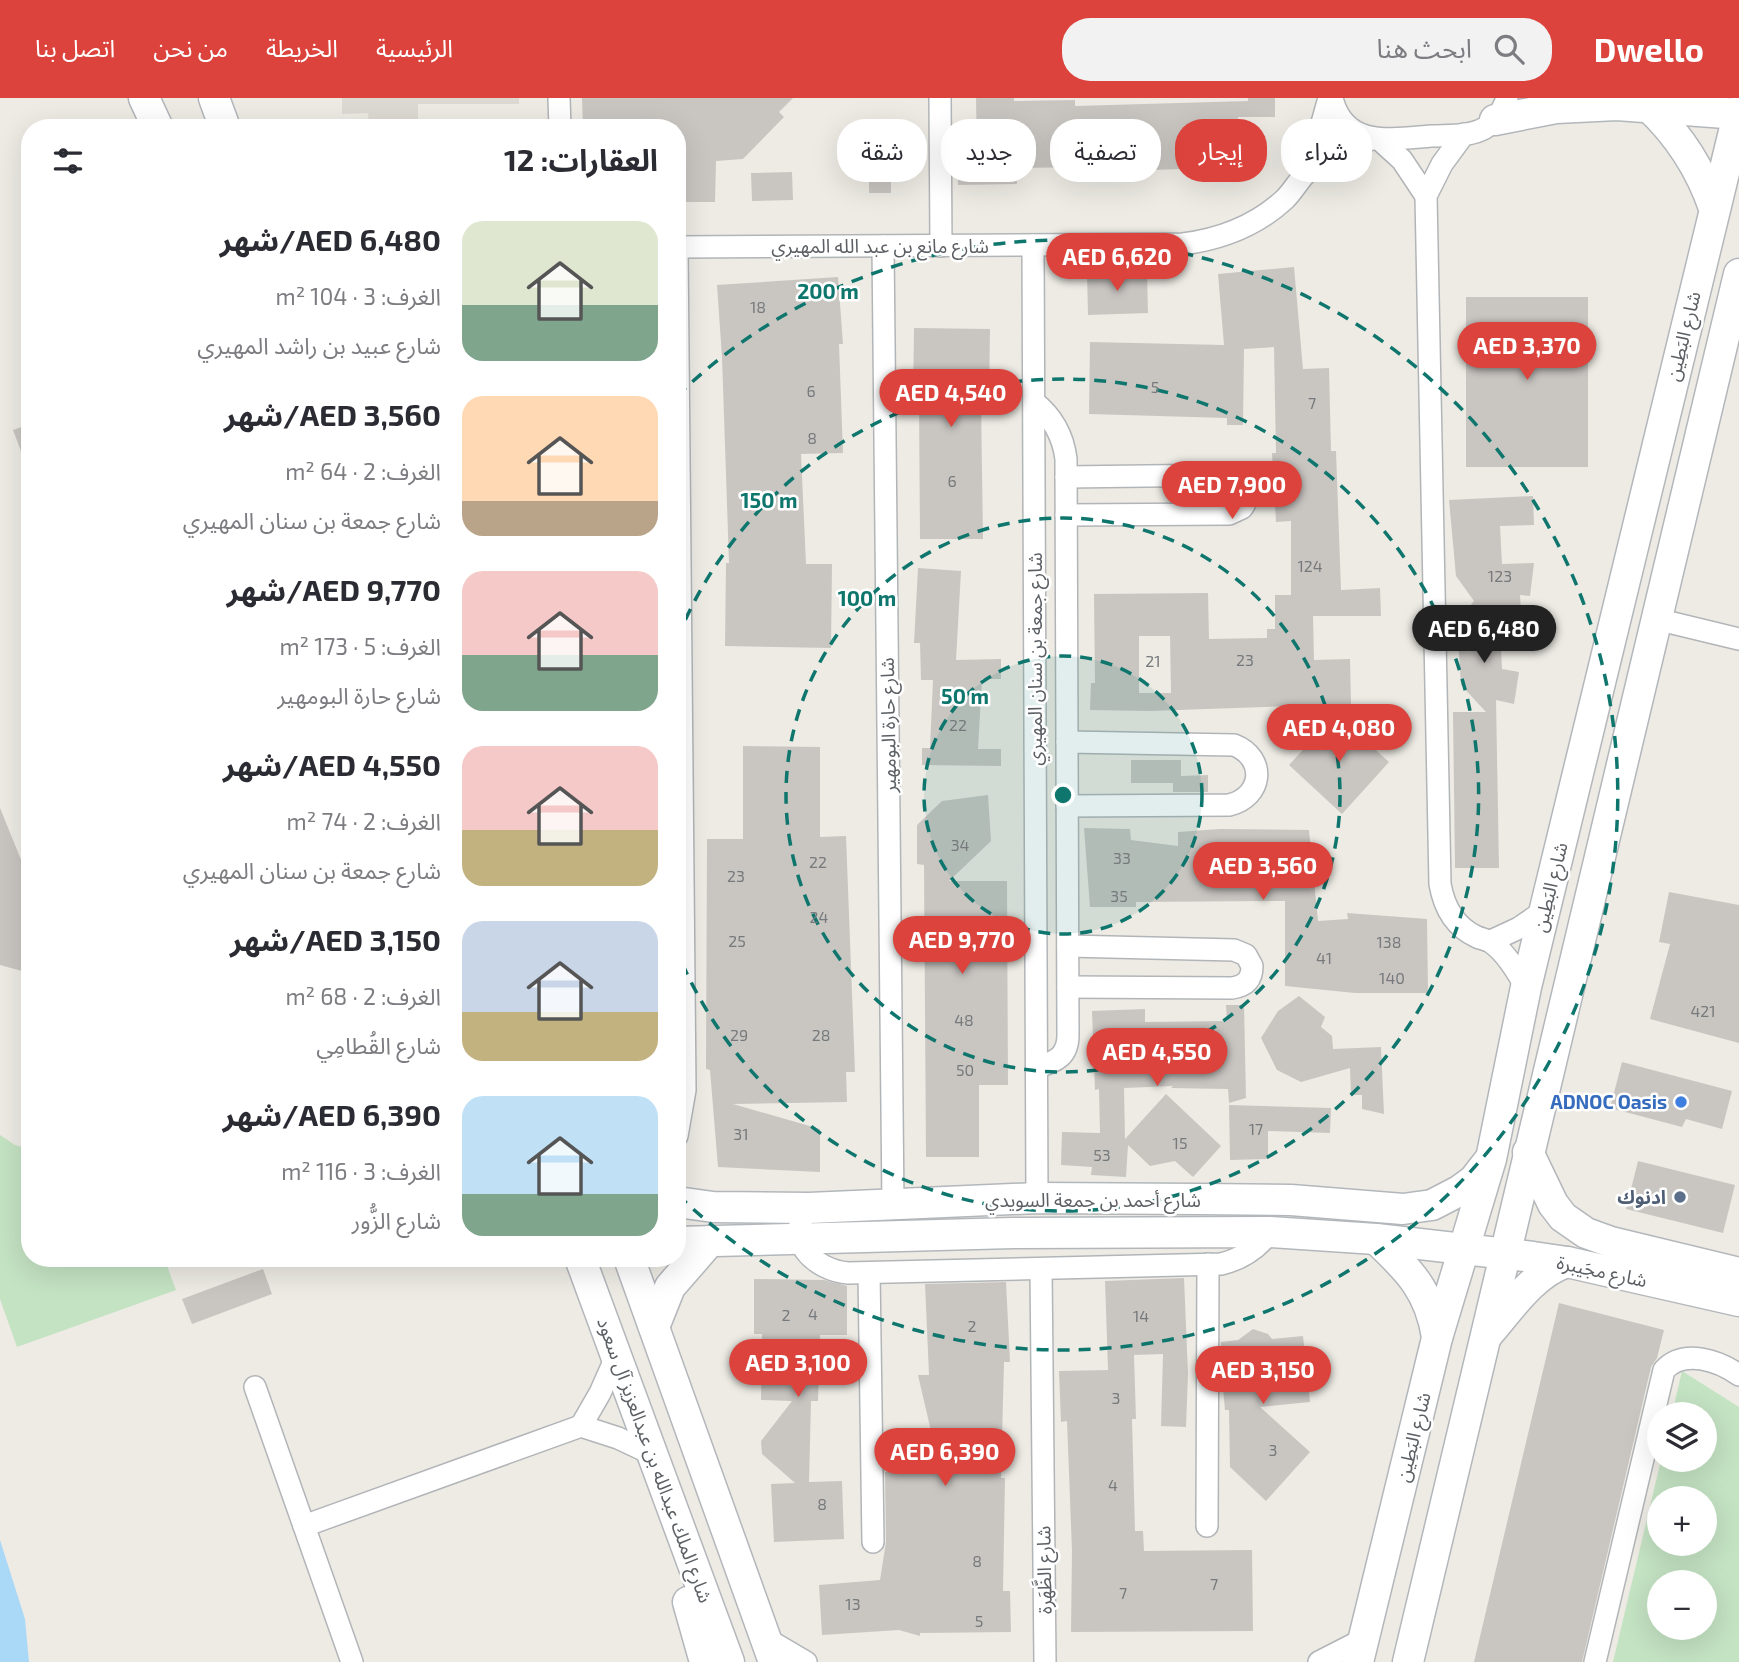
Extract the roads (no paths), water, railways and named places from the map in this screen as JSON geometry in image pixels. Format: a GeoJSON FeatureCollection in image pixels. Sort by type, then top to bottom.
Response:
{"type":"FeatureCollection","features":[{"type":"Feature","properties":{"kind":"main road"},"geometry":{"type":"LineString","coordinates":[[144,98],[154,119]]}},
{"type":"Feature","properties":{"kind":"main road"},"geometry":{"type":"LineString","coordinates":[[1501,109],[1535,111],[1586,105],[1648,106],[1739,113]]}},
{"type":"Feature","properties":{"kind":"main road"},"geometry":{"type":"LineString","coordinates":[[1648,106],[1670,127],[1688,152],[1703,179],[1714,208]]}},
{"type":"Feature","properties":{"kind":"main road","name":"شارع البَطِين"},"geometry":{"type":"LineString","coordinates":[[1361,1651],[1437,1338],[1491,1159],[1526,987],[1739,113]]}},
{"type":"Feature","properties":{"kind":"main road","name":"شارع البَطِين"},"geometry":{"type":"LineString","coordinates":[[1408,1662],[1739,274]]}},
{"type":"Feature","properties":{"kind":"main road","name":"شارع مجَيبرة"},"geometry":{"type":"LineString","coordinates":[[1528,1152],[1553,1204],[1563,1217],[1586,1233],[1611,1242],[1739,1273]]}},
{"type":"Feature","properties":{"kind":"main road","name":"شارع أحمد بن جمعة السويدي"},"geometry":{"type":"LineString","coordinates":[[686,1203],[713,1207],[808,1208],[1037,1198],[1291,1200],[1419,1208],[1443,1200],[1474,1180],[1491,1159]]}},
{"type":"Feature","properties":{"kind":"main road"},"geometry":{"type":"LineString","coordinates":[[1013,1233],[1032,1214],[1037,1198]]}},
{"type":"Feature","properties":{"kind":"main road"},"geometry":{"type":"LineString","coordinates":[[1379,1207],[1380,1227],[1374,1239],[1416,1280],[1430,1307],[1437,1338]]}},
{"type":"Feature","properties":{"kind":"main road","name":"شارع أحمد بن جمعة السويدي"},"geometry":{"type":"LineString","coordinates":[[686,1242],[1013,1233],[1270,1232],[1374,1239],[1464,1249]]}},
{"type":"Feature","properties":{"kind":"main road"},"geometry":{"type":"LineString","coordinates":[[654,1327],[670,1287],[710,1241]]}},
{"type":"Feature","properties":{"kind":"main road","name":"شارع مجَيبرة"},"geometry":{"type":"LineString","coordinates":[[1464,1249],[1566,1262],[1739,1301]]}},
{"type":"Feature","properties":{"kind":"main road"},"geometry":{"type":"LineString","coordinates":[[1485,1337],[1537,1279],[1550,1268],[1566,1262]]}},
{"type":"Feature","properties":{"kind":"main road","name":"شارع الملك عبدالله بن عبدالعزيز آل سعود"},"geometry":{"type":"LineString","coordinates":[[583,1267],[729,1662]]}},
{"type":"Feature","properties":{"kind":"main road"},"geometry":{"type":"LineString","coordinates":[[632,1267],[770,1650]]}},
{"type":"Feature","properties":{"kind":"main road"},"geometry":{"type":"LineString","coordinates":[[654,1455],[665,1521],[705,1662]]}},
{"type":"Feature","properties":{"kind":"street"},"geometry":{"type":"LineString","coordinates":[[559,98],[560,119]]}},
{"type":"Feature","properties":{"kind":"street"},"geometry":{"type":"LineString","coordinates":[[940,98],[941,246]]}},
{"type":"Feature","properties":{"kind":"street"},"geometry":{"type":"LineString","coordinates":[[1331,98],[1344,122],[1362,135],[1376,139],[1407,166],[1426,197]]}},
{"type":"Feature","properties":{"kind":"street","name":"شارع مانع بن عبد الله المهيري"},"geometry":{"type":"LineString","coordinates":[[1325,119],[1331,98]]}},
{"type":"Feature","properties":{"kind":"street"},"geometry":{"type":"LineString","coordinates":[[1501,109],[1475,132],[1464,134],[1442,164],[1426,197],[1440,884],[1446,906],[1460,925],[1479,938],[1490,941],[1511,962],[1526,987]]}},
{"type":"Feature","properties":{"kind":"street","name":"شارع مانع بن عبد الله المهيري"},"geometry":{"type":"LineString","coordinates":[[1372,140],[1464,134]]}},
{"type":"Feature","properties":{"kind":"street","name":"شارع مانع بن عبد الله المهيري"},"geometry":{"type":"LineString","coordinates":[[686,247],[1183,244],[1222,237],[1257,221],[1301,182]]}},
{"type":"Feature","properties":{"kind":"street","name":"شارع جمعة بن سنان المهيري"},"geometry":{"type":"LineString","coordinates":[[1033,245],[1037,1198]]}},
{"type":"Feature","properties":{"kind":"street","name":"شارع حارة البومهير"},"geometry":{"type":"LineString","coordinates":[[883,246],[893,1205]]}},
{"type":"Feature","properties":{"kind":"street"},"geometry":{"type":"LineString","coordinates":[[1034,402],[1051,417],[1061,437],[1066,459],[1068,1046],[1058,1060],[1037,1067]]}},
{"type":"Feature","properties":{"kind":"street"},"geometry":{"type":"LineString","coordinates":[[1066,477],[1227,475],[1240,478],[1248,496],[1242,509],[1229,513],[1066,515]]}},
{"type":"Feature","properties":{"kind":"street"},"geometry":{"type":"LineString","coordinates":[[1656,619],[1739,639]]}},
{"type":"Feature","properties":{"kind":"street","name":"شارع جمعة بن سنان المهيري"},"geometry":{"type":"LineString","coordinates":[[1067,742],[1234,745],[1242,748],[1253,760],[1257,777],[1251,792],[1238,803],[1229,805],[1067,806]]}},
{"type":"Feature","properties":{"kind":"street"},"geometry":{"type":"LineString","coordinates":[[1490,941],[1519,928],[1545,910]]}},
{"type":"Feature","properties":{"kind":"street"},"geometry":{"type":"LineString","coordinates":[[1068,946],[1234,950],[1246,955],[1252,966],[1245,984],[1232,988],[1068,988]]}},
{"type":"Feature","properties":{"kind":"street"},"geometry":{"type":"LineString","coordinates":[[808,1208],[801,1219],[800,1238],[810,1256],[827,1269],[838,1272],[1208,1264],[1233,1261],[1244,1256],[1254,1250],[1270,1232]]}},
{"type":"Feature","properties":{"kind":"street"},"geometry":{"type":"LineString","coordinates":[[1207,1527],[1208,1264]]}},
{"type":"Feature","properties":{"kind":"street","name":"شارع الظَّهَرة"},"geometry":{"type":"LineString","coordinates":[[1041,1269],[1045,1662]]}},
{"type":"Feature","properties":{"kind":"street"},"geometry":{"type":"LineString","coordinates":[[869,1273],[873,1542]]}},
{"type":"Feature","properties":{"kind":"street"},"geometry":{"type":"LineString","coordinates":[[581,1426],[616,1357]]}},
{"type":"Feature","properties":{"kind":"street"},"geometry":{"type":"LineString","coordinates":[[1595,1662],[1664,1370],[1675,1360],[1688,1357],[1723,1366],[1739,1376]]}},
{"type":"Feature","properties":{"kind":"street"},"geometry":{"type":"LineString","coordinates":[[255,1387],[352,1662]]}},
{"type":"Feature","properties":{"kind":"street"},"geometry":{"type":"LineString","coordinates":[[304,1526],[581,1426],[618,1438],[654,1455]]}},
{"type":"Feature","properties":{"kind":"street"},"geometry":{"type":"LineString","coordinates":[[770,1650],[806,1662]]}},
{"type":"Feature","properties":{"kind":"street"},"geometry":{"type":"LineString","coordinates":[[1319,1662],[1361,1651]]}},
{"type":"Feature","properties":{"kind":"water"},"geometry":{"type":"Polygon","coordinates":[[[0,1540],[25,1619],[29,1662],[0,1662],[0,1540]]]}},
{"type":"Feature","properties":{"kind":"place","name":"ADNOC Oasis"},"geometry":{"type":"Point","coordinates":[1681,1102]}},
{"type":"Feature","properties":{"kind":"place","name":"ادنوك"},"geometry":{"type":"Point","coordinates":[1680,1197]}}]}
